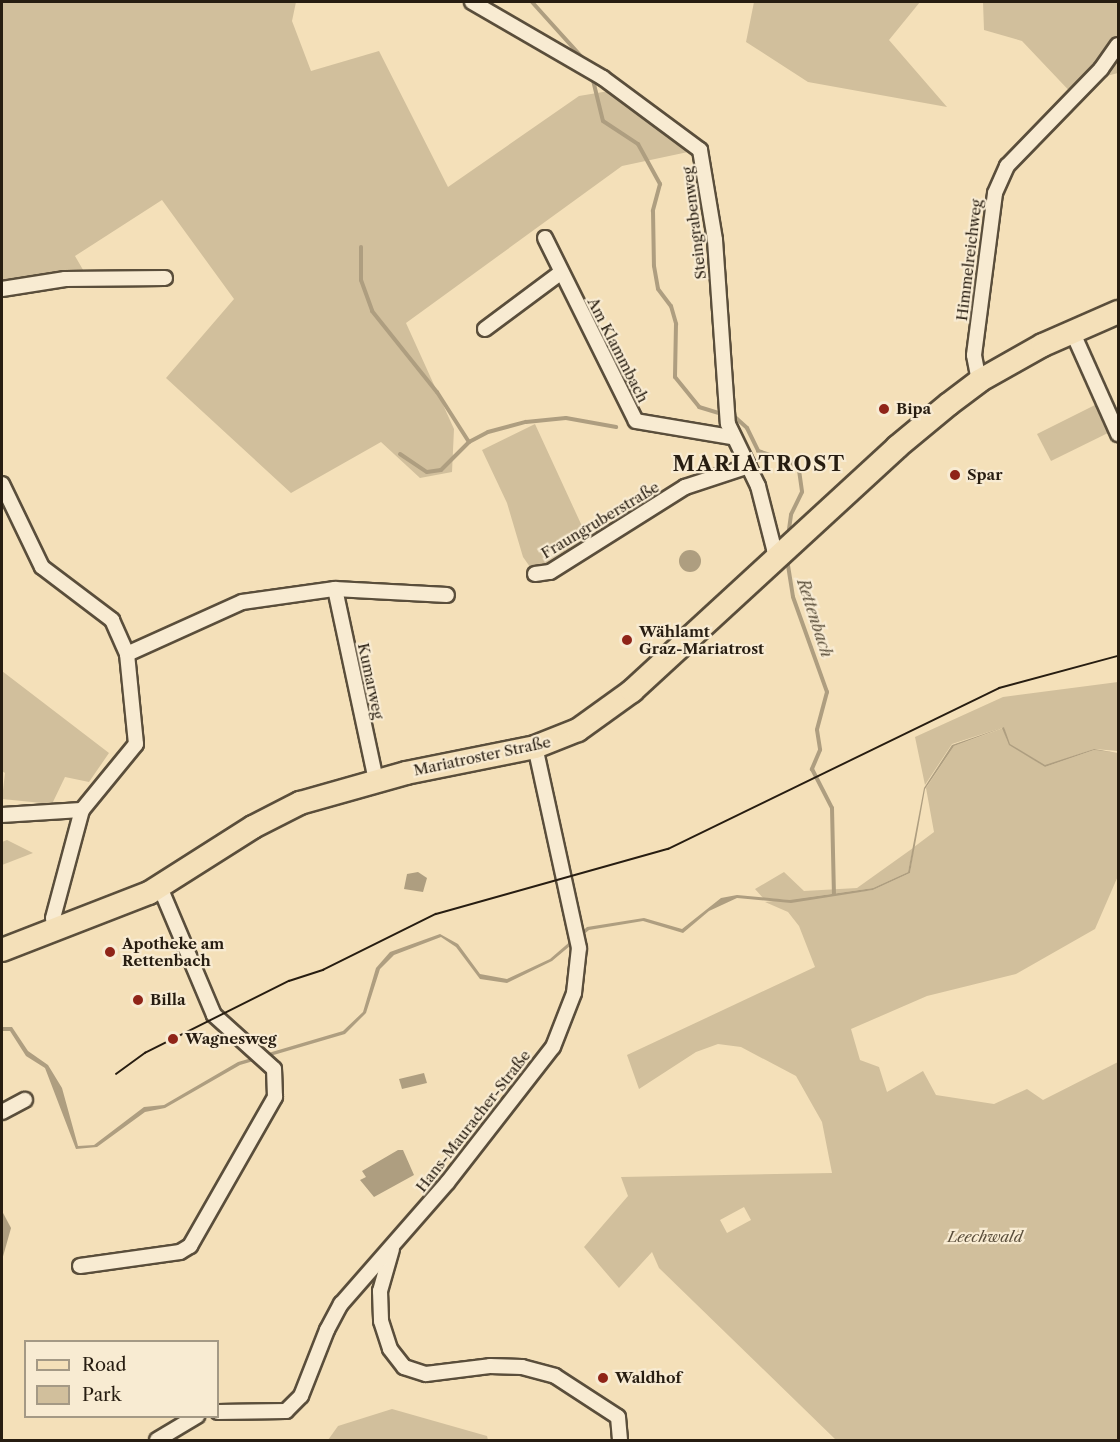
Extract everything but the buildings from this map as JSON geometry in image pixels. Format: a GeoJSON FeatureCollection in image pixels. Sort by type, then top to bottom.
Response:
{"type":"FeatureCollection","features":[{"type":"Feature","properties":{"kind":"main road","name":"Mariatroster Straße"},"geometry":{"type":"LineString","coordinates":[[2,950],[160,886],[277,814],[376,780],[535,747],[578,730],[617,704],[897,447],[979,381],[1072,331],[1119,312]]}},
{"type":"Feature","properties":{"kind":"street","name":"Steingrabenweg"},"geometry":{"type":"LineString","coordinates":[[472,2],[589,71],[700,150],[715,240],[729,431],[765,504],[774,549],[787,547]]}},
{"type":"Feature","properties":{"kind":"street","name":"Himmelreichweg"},"geometry":{"type":"LineString","coordinates":[[979,381],[974,355],[995,193],[1007,166],[1101,69],[1119,45]]}},
{"type":"Feature","properties":{"kind":"street","name":"Am Klammbach"},"geometry":{"type":"LineString","coordinates":[[546,238],[560,273],[636,421],[729,431]]}},
{"type":"Feature","properties":{"kind":"street"},"geometry":{"type":"LineString","coordinates":[[485,329],[560,273]]}},
{"type":"Feature","properties":{"kind":"street"},"geometry":{"type":"LineString","coordinates":[[2,289],[65,279],[165,278]]}},
{"type":"Feature","properties":{"kind":"street"},"geometry":{"type":"LineString","coordinates":[[1072,331],[1119,434]]}},
{"type":"Feature","properties":{"kind":"street","name":"Fraungruberstraße"},"geometry":{"type":"LineString","coordinates":[[535,574],[550,572],[685,487],[748,466]]}},
{"type":"Feature","properties":{"kind":"street"},"geometry":{"type":"LineString","coordinates":[[2,484],[42,567],[112,620],[127,654],[136,744],[82,810],[53,918],[56,930]]}},
{"type":"Feature","properties":{"kind":"street"},"geometry":{"type":"LineString","coordinates":[[127,654],[242,602],[335,589],[447,595]]}},
{"type":"Feature","properties":{"kind":"street","name":"Kumarweg"},"geometry":{"type":"LineString","coordinates":[[335,589],[376,780]]}},
{"type":"Feature","properties":{"kind":"street","name":"Hans-Mauracher-Straße"},"geometry":{"type":"LineString","coordinates":[[219,1412],[286,1411],[301,1396],[327,1330],[341,1304],[447,1184],[553,1047],[574,993],[579,948],[535,747]]}},
{"type":"Feature","properties":{"kind":"street"},"geometry":{"type":"LineString","coordinates":[[2,815],[82,810]]}},
{"type":"Feature","properties":{"kind":"street"},"geometry":{"type":"LineString","coordinates":[[80,1266],[180,1252],[190,1246],[275,1097],[276,1076],[272,1066],[214,1015],[160,886]]}},
{"type":"Feature","properties":{"kind":"street"},"geometry":{"type":"LineString","coordinates":[[2,1112],[25,1100]]}},
{"type":"Feature","properties":{"kind":"street"},"geometry":{"type":"LineString","coordinates":[[393,1244],[380,1291],[381,1321],[390,1349],[404,1367],[426,1374],[490,1366],[522,1367],[555,1376],[618,1417],[620,1440]]}},
{"type":"Feature","properties":{"kind":"street"},"geometry":{"type":"LineString","coordinates":[[157,1440],[194,1418]]}},
{"type":"Feature","properties":{"kind":"green space"},"geometry":{"type":"Polygon","coordinates":[[[2,2],[296,2],[292,21],[311,71],[379,51],[448,187],[579,96],[609,91],[688,152],[622,166],[406,323],[454,429],[452,472],[420,478],[381,442],[291,493],[166,378],[234,299],[162,200],[75,256],[86,275],[31,276],[2,285],[2,2]]]}},
{"type":"Feature","properties":{"kind":"green space"},"geometry":{"type":"Polygon","coordinates":[[[754,2],[920,2],[889,40],[947,107],[808,82],[746,42],[754,2]]]}},
{"type":"Feature","properties":{"kind":"green space"},"geometry":{"type":"Polygon","coordinates":[[[983,2],[1118,2],[1118,73],[1095,79],[1077,99],[1022,41],[984,30],[983,2]]]}},
{"type":"Feature","properties":{"kind":"green space"},"geometry":{"type":"Polygon","coordinates":[[[1097,404],[1110,432],[1051,461],[1037,434],[1097,404]]]}},
{"type":"Feature","properties":{"kind":"green space"},"geometry":{"type":"Polygon","coordinates":[[[535,424],[587,537],[535,574],[523,557],[507,503],[482,450],[535,424]]]}},
{"type":"Feature","properties":{"kind":"green space"},"geometry":{"type":"Polygon","coordinates":[[[2,671],[109,753],[89,782],[65,777],[52,804],[2,799],[5,773],[2,771],[2,671]]]}},
{"type":"Feature","properties":{"kind":"green space","name":"Leechwald"},"geometry":{"type":"Polygon","coordinates":[[[1118,682],[1118,751],[1094,749],[1045,766],[1016,748],[1045,767],[1094,750],[1118,753],[1118,876],[1095,929],[1016,974],[927,996],[851,1029],[860,1060],[879,1067],[887,1092],[923,1071],[936,1095],[994,1104],[1027,1089],[1043,1100],[1118,1062],[1118,1440],[836,1440],[659,1268],[652,1252],[619,1288],[584,1247],[628,1196],[621,1177],[832,1173],[822,1122],[796,1076],[741,1047],[718,1044],[696,1052],[639,1089],[627,1055],[815,967],[799,926],[788,912],[765,902],[873,890],[910,873],[914,847],[934,832],[926,788],[954,746],[1003,728],[1008,743],[1004,727],[952,744],[925,785],[915,737],[1003,697],[1118,682]],[[744,1207],[720,1220],[727,1233],[751,1220],[744,1207]]]}},
{"type":"Feature","properties":{"kind":"green space"},"geometry":{"type":"Polygon","coordinates":[[[7,840],[33,853],[2,865],[2,842],[7,840]]]}},
{"type":"Feature","properties":{"kind":"green space"},"geometry":{"type":"Polygon","coordinates":[[[913,848],[908,872],[873,888],[790,900],[763,898],[755,889],[784,872],[804,891],[857,888],[913,848]]]}},
{"type":"Feature","properties":{"kind":"green space"},"geometry":{"type":"Polygon","coordinates":[[[392,1409],[487,1436],[488,1440],[328,1440],[338,1426],[392,1409]]]}},
{"type":"Feature","properties":{"kind":"shaded area"},"geometry":{"type":"Polygon","coordinates":[[[686,550],[694,550],[701,557],[701,565],[694,572],[686,572],[679,565],[679,557],[686,550]]]}},
{"type":"Feature","properties":{"kind":"shaded area"},"geometry":{"type":"Polygon","coordinates":[[[1004,727],[1010,744],[1045,765],[1094,749],[1118,753],[1094,750],[1045,767],[1009,745],[1002,728],[954,746],[925,789],[910,873],[873,890],[791,903],[737,898],[709,911],[683,933],[643,921],[589,930],[552,961],[507,983],[480,979],[456,947],[441,937],[394,955],[380,969],[366,1013],[345,1034],[240,1065],[165,1108],[145,1112],[97,1147],[76,1149],[45,1068],[26,1056],[10,1031],[2,1031],[2,1027],[12,1027],[28,1051],[48,1065],[62,1088],[78,1146],[94,1145],[144,1107],[164,1105],[238,1062],[343,1031],[363,1012],[376,968],[390,952],[440,934],[458,944],[480,974],[507,979],[550,959],[587,927],[644,918],[682,929],[721,898],[737,895],[790,900],[873,888],[908,872],[924,788],[952,745],[1004,727]]]}},
{"type":"Feature","properties":{"kind":"shaded area"},"geometry":{"type":"Polygon","coordinates":[[[418,872],[427,878],[423,892],[404,889],[407,874],[418,872]]]}},
{"type":"Feature","properties":{"kind":"shaded area"},"geometry":{"type":"Polygon","coordinates":[[[424,1073],[427,1083],[402,1089],[399,1079],[424,1073]]]}},
{"type":"Feature","properties":{"kind":"shaded area"},"geometry":{"type":"Polygon","coordinates":[[[398,1150],[403,1150],[414,1175],[374,1197],[360,1180],[366,1177],[362,1171],[398,1150]]]}},
{"type":"Feature","properties":{"kind":"shaded area"},"geometry":{"type":"Polygon","coordinates":[[[2,1211],[11,1228],[2,1260],[2,1211]]]}},
{"type":"Feature","properties":{"kind":"waterway","name":"Rettenbach"},"geometry":{"type":"LineString","coordinates":[[532,2],[589,65]]}},
{"type":"Feature","properties":{"kind":"waterway","name":"Rettenbach"},"geometry":{"type":"LineString","coordinates":[[592,76],[603,121],[638,144],[660,184],[653,211],[654,266],[658,289],[671,306],[676,324],[675,377],[699,407],[736,418],[747,428],[758,451],[791,462],[799,470],[802,492],[791,515],[788,537]]}},
{"type":"Feature","properties":{"kind":"waterway"},"geometry":{"type":"LineString","coordinates":[[361,247],[361,280],[372,311],[437,392],[469,442],[488,432],[526,422],[566,418],[616,427]]}},
{"type":"Feature","properties":{"kind":"waterway"},"geometry":{"type":"LineString","coordinates":[[400,454],[427,472],[441,470],[469,442]]}},
{"type":"Feature","properties":{"kind":"waterway","name":"Rettenbach"},"geometry":{"type":"LineString","coordinates":[[787,559],[793,597],[827,692],[817,730],[820,750],[812,769],[832,808],[834,894]]}},
{"type":"Feature","properties":{"kind":"tram line"},"geometry":{"type":"LineString","coordinates":[[116,1074],[145,1053],[289,981],[323,970],[436,914],[668,849],[999,688],[1118,656]]}},
{"type":"Feature","properties":{"kind":"place","name":"Bipa"},"geometry":{"type":"Point","coordinates":[884,409]}},
{"type":"Feature","properties":{"kind":"place","name":"Spar"},"geometry":{"type":"Point","coordinates":[955,475]}},
{"type":"Feature","properties":{"kind":"place","name":"Wählamt Graz-Mariatrost"},"geometry":{"type":"Point","coordinates":[627,640]}},
{"type":"Feature","properties":{"kind":"place","name":"Apotheke am Rettenbach"},"geometry":{"type":"Point","coordinates":[110,952]}},
{"type":"Feature","properties":{"kind":"place","name":"Billa"},"geometry":{"type":"Point","coordinates":[138,1000]}},
{"type":"Feature","properties":{"kind":"place","name":"Wagnesweg"},"geometry":{"type":"Point","coordinates":[173,1039]}},
{"type":"Feature","properties":{"kind":"place","name":"Waldhof"},"geometry":{"type":"Point","coordinates":[603,1378]}},
{"type":"Feature","properties":{"kind":"district","name":"MARIATROST"},"geometry":{"type":"Point","coordinates":[759,464]}}]}
